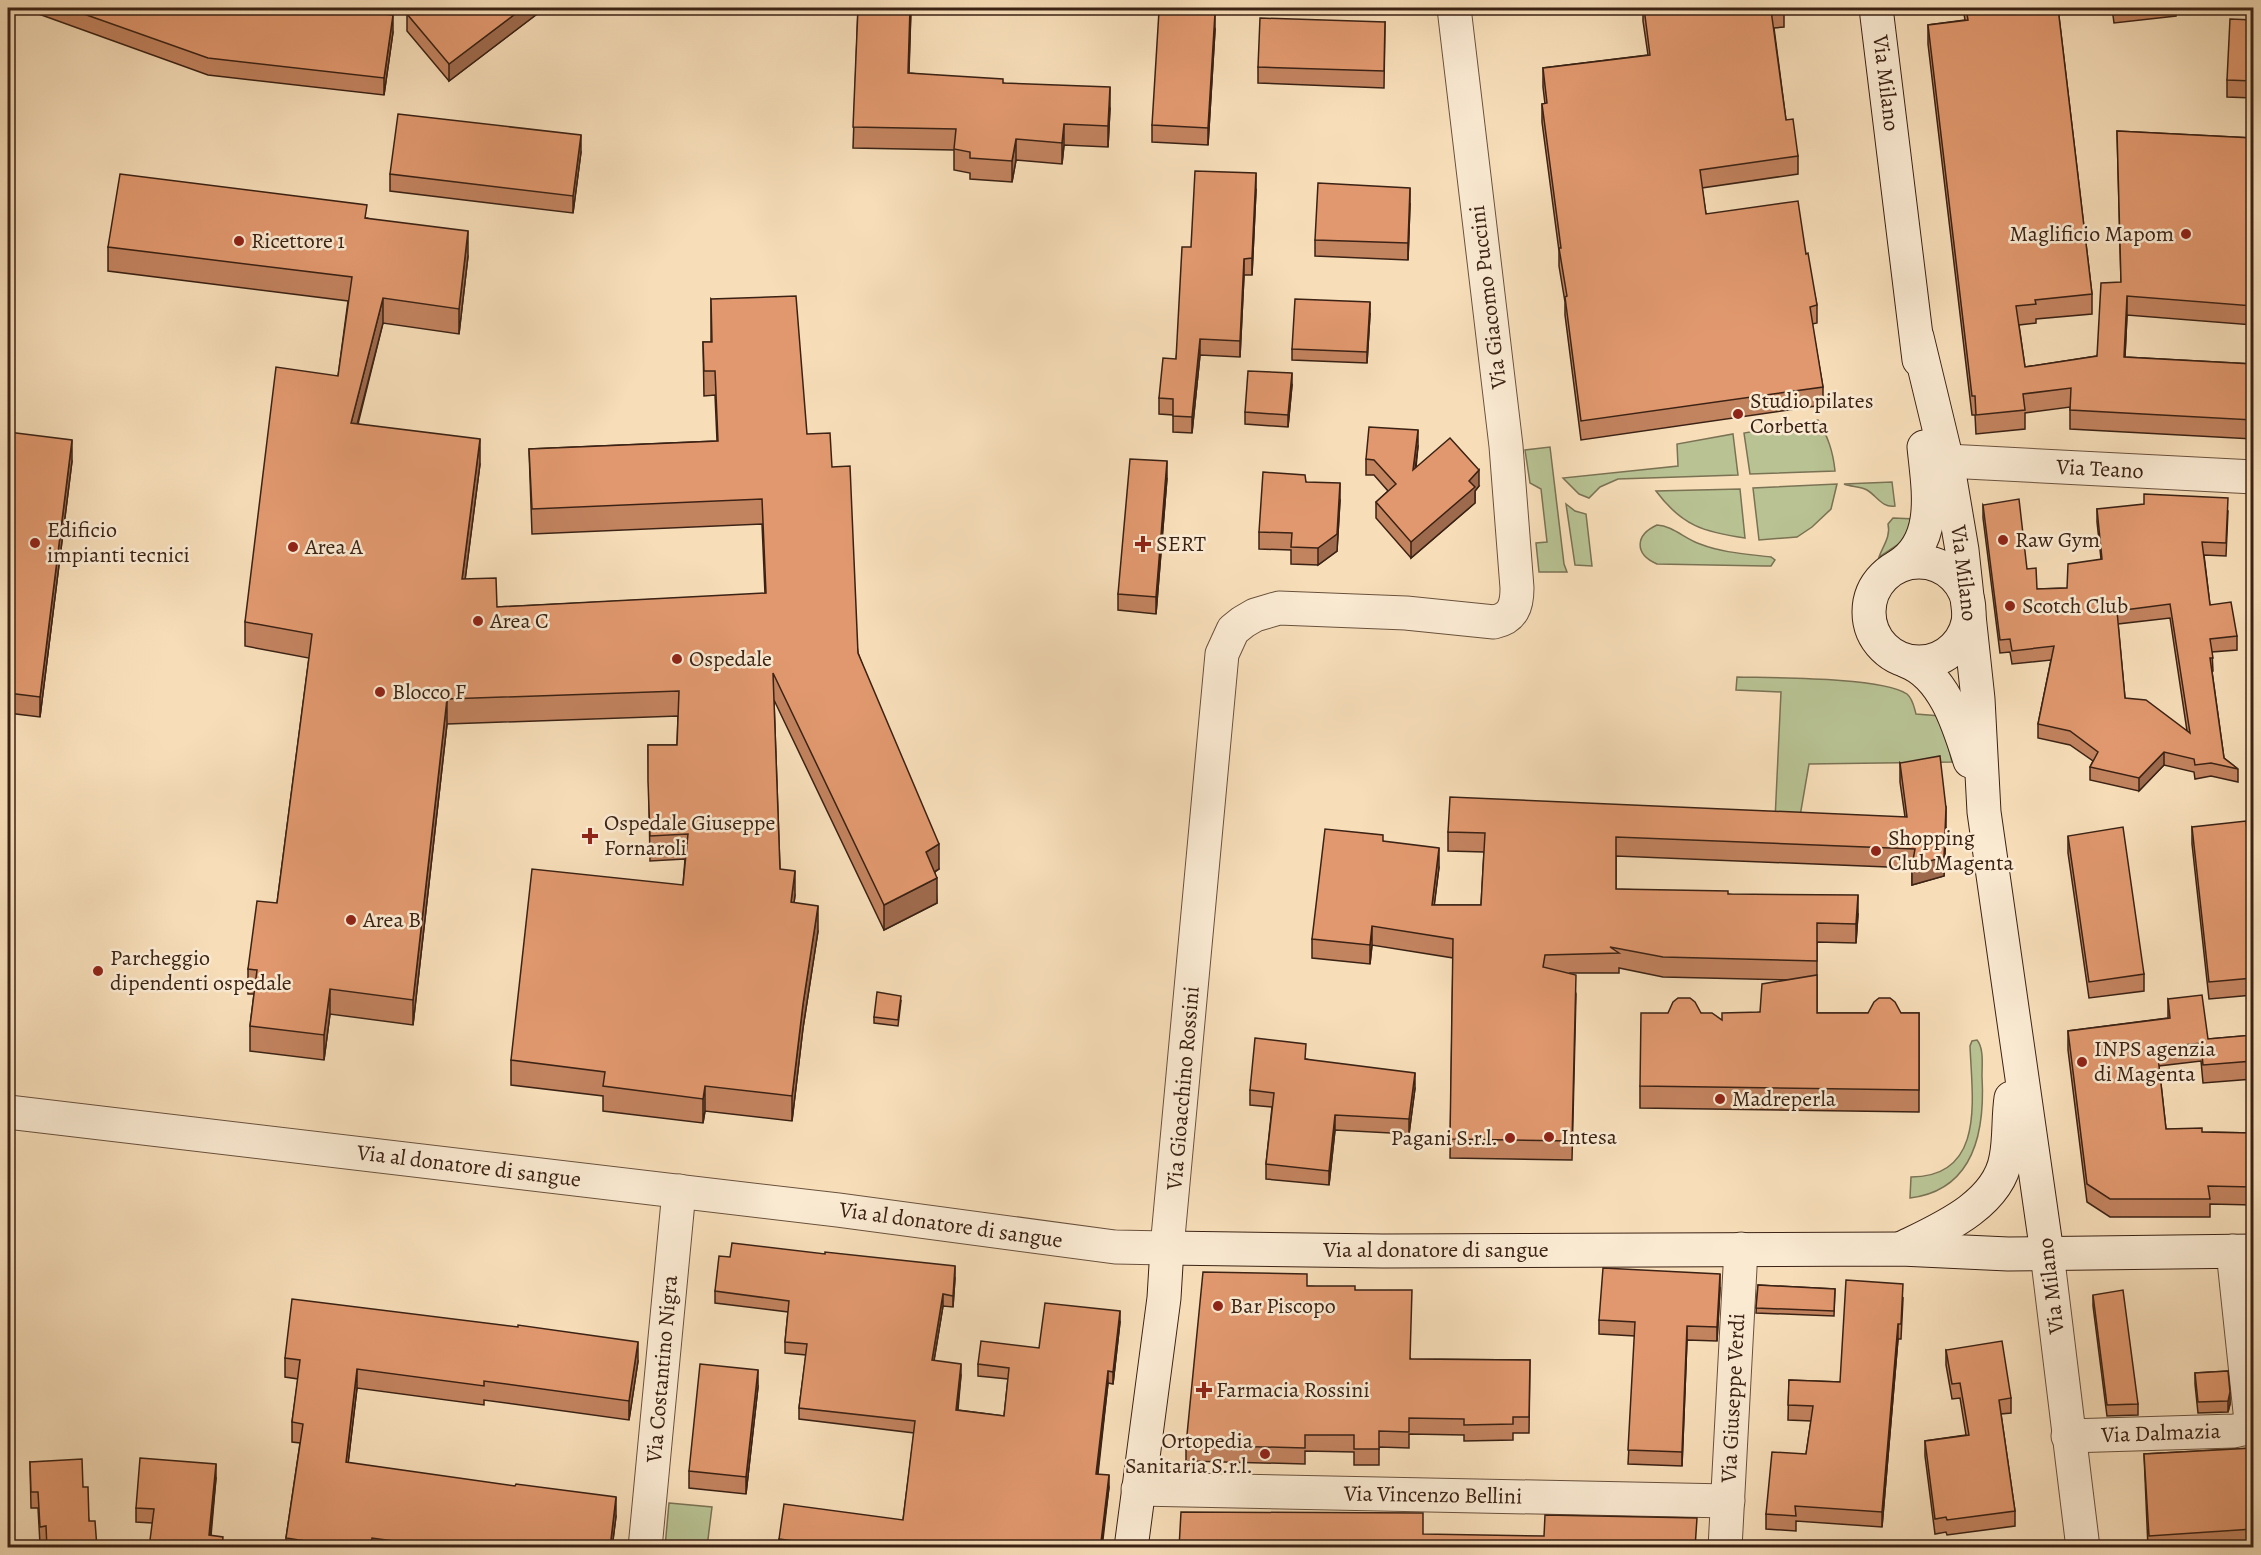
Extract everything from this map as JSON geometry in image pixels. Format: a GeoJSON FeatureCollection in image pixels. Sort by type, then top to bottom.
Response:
{"type":"FeatureCollection","features":[{"type":"Feature","properties":{"kind":"street","name":"Via Giacomo Puccini"},"geometry":{"type":"LineString","coordinates":[[1233,630],[1267,610],[1294,607],[1406,613],[1494,622],[1504,620],[1511,615],[1515,607],[1517,588],[1506,446],[1454,8]]}},
{"type":"Feature","properties":{"kind":"street","name":"Via Milano"},"geometry":{"type":"LineString","coordinates":[[1876,8],[1917,337],[1929,504],[1927,523],[1919,545],[1911,558],[1898,566]]}},
{"type":"Feature","properties":{"kind":"street","name":"Via Milano"},"geometry":{"type":"LineString","coordinates":[[1917,337],[1947,461],[1968,605],[1978,699],[1984,812],[2042,1207],[2083,1548]]}},
{"type":"Feature","properties":{"kind":"street","name":"Via Teano"},"geometry":{"type":"LineString","coordinates":[[1947,461],[2253,477]]}},
{"type":"Feature","properties":{"kind":"street"},"geometry":{"type":"LineString","coordinates":[[1921,562],[1943,568],[1960,584],[1968,605],[1968,620],[1958,644],[1950,652],[1928,662],[1906,661],[1892,655],[1878,642],[1869,617],[1869,607],[1875,586],[1886,574],[1898,566],[1921,562]]}},
{"type":"Feature","properties":{"kind":"street","name":"Via Gioacchino Rossini"},"geometry":{"type":"LineString","coordinates":[[1131,1548],[1164,1298],[1222,654],[1233,630]]}},
{"type":"Feature","properties":{"kind":"street","name":"Via Milano"},"geometry":{"type":"LineString","coordinates":[[1906,661],[1919,667],[1932,680],[1952,711],[1968,753],[1984,812]]}},
{"type":"Feature","properties":{"kind":"street","name":"Via Milano"},"geometry":{"type":"LineString","coordinates":[[1985,1198],[2002,1174],[2006,1159],[2014,1026]]}},
{"type":"Feature","properties":{"kind":"street","name":"Via al donatore di sangue"},"geometry":{"type":"LineString","coordinates":[[8,1112],[679,1191],[1115,1247],[1383,1251],[1901,1249],[2008,1254],[2243,1251]]}},
{"type":"Feature","properties":{"kind":"street","name":"Via Costantino Nigra"},"geometry":{"type":"LineString","coordinates":[[645,1548],[679,1191]]}},
{"type":"Feature","properties":{"kind":"street","name":"Via al donatore di sangue"},"geometry":{"type":"LineString","coordinates":[[1901,1249],[1937,1230],[1985,1198]]}},
{"type":"Feature","properties":{"kind":"street","name":"Via Giuseppe Verdi"},"geometry":{"type":"LineString","coordinates":[[1725,1548],[1741,1249]]}},
{"type":"Feature","properties":{"kind":"street","name":"Via Dalmazia"},"geometry":{"type":"LineString","coordinates":[[2068,1436],[2234,1431],[2243,1429],[2252,1421],[2243,1251]]}},
{"type":"Feature","properties":{"kind":"street","name":"Via Vincenzo Bellini"},"geometry":{"type":"LineString","coordinates":[[1138,1490],[1728,1501]]}},
{"type":"Feature","properties":{"kind":"green space"},"geometry":{"type":"Polygon","coordinates":[[[1818,420],[1830,444],[1835,471],[1750,474],[1744,433],[1818,420]]]}},
{"type":"Feature","properties":{"kind":"green space"},"geometry":{"type":"Polygon","coordinates":[[[1733,434],[1738,475],[1618,479],[1600,487],[1589,498],[1579,494],[1563,478],[1678,466],[1677,444],[1733,434]]]}},
{"type":"Feature","properties":{"kind":"green space"},"geometry":{"type":"Polygon","coordinates":[[[1550,447],[1564,564],[1567,572],[1539,572],[1536,543],[1547,542],[1541,489],[1530,483],[1525,450],[1550,447]]]}},
{"type":"Feature","properties":{"kind":"green space"},"geometry":{"type":"Polygon","coordinates":[[[1892,482],[1895,506],[1883,503],[1871,492],[1844,484],[1892,482]]]}},
{"type":"Feature","properties":{"kind":"green space"},"geometry":{"type":"Polygon","coordinates":[[[1837,484],[1831,509],[1812,527],[1797,537],[1759,540],[1753,488],[1837,484]]]}},
{"type":"Feature","properties":{"kind":"green space"},"geometry":{"type":"Polygon","coordinates":[[[1740,489],[1745,538],[1706,530],[1685,520],[1656,491],[1740,489]]]}},
{"type":"Feature","properties":{"kind":"green space"},"geometry":{"type":"Polygon","coordinates":[[[1566,504],[1575,511],[1586,514],[1592,566],[1575,565],[1566,504]]]}},
{"type":"Feature","properties":{"kind":"green space"},"geometry":{"type":"Polygon","coordinates":[[[1893,518],[1915,519],[1903,541],[1879,557],[1888,537],[1888,524],[1893,518]]]}},
{"type":"Feature","properties":{"kind":"green space"},"geometry":{"type":"Polygon","coordinates":[[[1657,525],[1709,547],[1771,557],[1775,560],[1771,566],[1657,564],[1644,555],[1640,544],[1644,534],[1657,525]]]}},
{"type":"Feature","properties":{"kind":"green space"},"geometry":{"type":"Polygon","coordinates":[[[1737,677],[1825,679],[1894,688],[1909,696],[1916,714],[1941,716],[1952,762],[1809,764],[1799,822],[1775,820],[1781,692],[1736,690],[1737,677]]]}},
{"type":"Feature","properties":{"kind":"green space"},"geometry":{"type":"Polygon","coordinates":[[[1977,1040],[1982,1052],[1982,1096],[1978,1136],[1972,1154],[1962,1170],[1949,1183],[1932,1193],[1910,1198],[1911,1177],[1935,1174],[1952,1164],[1963,1149],[1972,1110],[1970,1046],[1972,1041],[1977,1040]]]}},
{"type":"Feature","properties":{"kind":"green space"},"geometry":{"type":"Polygon","coordinates":[[[669,1503],[712,1507],[707,1547],[665,1547],[669,1503]]]}},
{"type":"Feature","properties":{"kind":"building"},"geometry":{"type":"Polygon","coordinates":[[[67,8],[330,8],[393,15],[384,78],[208,58],[67,8]]]}},
{"type":"Feature","properties":{"kind":"building"},"geometry":{"type":"Polygon","coordinates":[[[415,8],[523,8],[449,64],[407,14],[415,8]]]}},
{"type":"Feature","properties":{"kind":"building"},"geometry":{"type":"Polygon","coordinates":[[[858,8],[910,8],[908,73],[1003,79],[1003,83],[1110,87],[1108,126],[1064,124],[1062,143],[1016,139],[1012,161],[970,158],[970,152],[954,149],[956,129],[853,127],[858,8]]]}},
{"type":"Feature","properties":{"kind":"building"},"geometry":{"type":"Polygon","coordinates":[[[1644,8],[1784,8],[1771,10],[1786,120],[1793,119],[1798,156],[1700,170],[1706,214],[1798,201],[1817,305],[1810,307],[1823,387],[1581,421],[1542,104],[1547,103],[1543,68],[1650,55],[1644,8]]]}},
{"type":"Feature","properties":{"kind":"building"},"geometry":{"type":"Polygon","coordinates":[[[1966,8],[2058,8],[2092,294],[2035,300],[2036,304],[2016,306],[2025,367],[2097,356],[2101,283],[2121,282],[2117,131],[2253,138],[2253,306],[2127,296],[2124,357],[2253,364],[2253,420],[2070,410],[2071,388],[2023,394],[2025,410],[1976,415],[1928,25],[1968,20],[1966,8]]]}},
{"type":"Feature","properties":{"kind":"building"},"geometry":{"type":"Polygon","coordinates":[[[1159,11],[1215,13],[1208,128],[1152,125],[1159,11]]]}},
{"type":"Feature","properties":{"kind":"building"},"geometry":{"type":"Polygon","coordinates":[[[1260,18],[1385,22],[1384,71],[1258,67],[1260,18]]]}},
{"type":"Feature","properties":{"kind":"building"},"geometry":{"type":"Polygon","coordinates":[[[2230,19],[2253,20],[2253,81],[2227,80],[2230,19]]]}},
{"type":"Feature","properties":{"kind":"building"},"geometry":{"type":"Polygon","coordinates":[[[398,114],[581,135],[573,196],[390,174],[398,114]]]}},
{"type":"Feature","properties":{"kind":"building"},"geometry":{"type":"Polygon","coordinates":[[[1195,171],[1256,173],[1252,258],[1244,259],[1240,341],[1200,339],[1192,417],[1173,416],[1173,399],[1159,398],[1163,358],[1176,359],[1182,247],[1191,247],[1195,171]]]}},
{"type":"Feature","properties":{"kind":"building"},"geometry":{"type":"Polygon","coordinates":[[[120,174],[367,205],[365,218],[468,231],[459,309],[383,298],[351,423],[480,439],[462,579],[496,578],[497,607],[766,593],[762,499],[532,509],[529,449],[718,441],[715,371],[704,371],[703,342],[712,342],[711,299],[796,296],[807,434],[830,433],[832,467],[850,466],[858,653],[939,844],[926,852],[937,878],[884,905],[773,673],[780,869],[795,871],[791,902],[818,906],[792,1096],[705,1086],[703,1099],[603,1086],[605,1072],[511,1060],[532,869],[683,885],[688,834],[650,836],[648,781],[648,745],[677,745],[679,691],[447,699],[413,1000],[330,989],[324,1035],[250,1026],[257,970],[248,969],[257,901],[277,903],[312,634],[245,622],[276,367],[338,376],[352,277],[108,247],[120,174]]]}},
{"type":"Feature","properties":{"kind":"building"},"geometry":{"type":"Polygon","coordinates":[[[1318,183],[1410,188],[1408,243],[1315,240],[1318,183]]]}},
{"type":"Feature","properties":{"kind":"building"},"geometry":{"type":"Polygon","coordinates":[[[1295,299],[1370,302],[1367,352],[1292,349],[1295,299]]]}},
{"type":"Feature","properties":{"kind":"building"},"geometry":{"type":"Polygon","coordinates":[[[1248,371],[1292,373],[1288,415],[1245,412],[1248,371]]]}},
{"type":"Feature","properties":{"kind":"building"},"geometry":{"type":"Polygon","coordinates":[[[1369,427],[1418,430],[1413,470],[1450,438],[1479,470],[1469,481],[1475,487],[1411,542],[1376,502],[1396,484],[1374,460],[1366,459],[1369,427]]]}},
{"type":"Feature","properties":{"kind":"building","name":"Edificio impianti tecnici"},"geometry":{"type":"Polygon","coordinates":[[[8,432],[72,440],[40,697],[8,693],[8,432]]]}},
{"type":"Feature","properties":{"kind":"building","name":"SERT"},"geometry":{"type":"Polygon","coordinates":[[[1130,459],[1167,461],[1156,597],[1118,594],[1130,459]]]}},
{"type":"Feature","properties":{"kind":"building"},"geometry":{"type":"Polygon","coordinates":[[[1263,472],[1305,475],[1306,482],[1340,483],[1337,534],[1318,548],[1291,547],[1292,533],[1259,532],[1263,472]]]}},
{"type":"Feature","properties":{"kind":"building"},"geometry":{"type":"Polygon","coordinates":[[[2144,494],[2228,498],[2226,543],[2202,542],[2210,605],[2231,602],[2237,636],[2210,639],[2213,658],[2210,658],[2224,758],[2238,769],[2211,763],[2195,765],[2194,759],[2164,752],[2139,778],[2090,767],[2098,752],[2070,731],[2038,724],[2054,646],[2012,651],[2010,639],[2000,640],[1983,505],[2019,499],[2027,569],[2036,568],[2037,589],[2067,588],[2068,564],[2102,559],[2097,509],[2144,504],[2144,494]],[[2170,604],[2117,611],[2125,698],[2146,700],[2190,733],[2170,604]]]}},
{"type":"Feature","properties":{"kind":"building"},"geometry":{"type":"Polygon","coordinates":[[[1940,756],[1946,808],[1944,857],[1912,866],[1915,849],[1616,837],[1616,889],[1728,891],[1728,894],[1858,895],[1856,924],[1817,923],[1817,961],[1663,957],[1610,947],[1619,953],[1545,955],[1543,967],[1576,975],[1572,1141],[1450,1139],[1453,939],[1372,926],[1370,945],[1312,939],[1325,829],[1383,835],[1383,841],[1439,848],[1432,905],[1481,905],[1485,833],[1448,832],[1450,797],[1907,817],[1900,763],[1940,756]]]}},
{"type":"Feature","properties":{"kind":"building"},"geometry":{"type":"Polygon","coordinates":[[[2246,821],[2253,880],[2253,894],[2251,895],[2253,978],[2209,982],[2192,827],[2246,821]]]}},
{"type":"Feature","properties":{"kind":"building"},"geometry":{"type":"Polygon","coordinates":[[[2123,827],[2144,974],[2089,982],[2068,836],[2123,827]]]}},
{"type":"Feature","properties":{"kind":"building"},"geometry":{"type":"Polygon","coordinates":[[[1817,975],[1817,1013],[1868,1013],[1879,998],[1890,998],[1901,1013],[1919,1013],[1919,1090],[1640,1086],[1641,1013],[1668,1013],[1673,1002],[1678,998],[1690,998],[1701,1013],[1712,1013],[1722,1020],[1722,1013],[1760,1012],[1762,984],[1817,975]]]}},
{"type":"Feature","properties":{"kind":"building"},"geometry":{"type":"Polygon","coordinates":[[[877,992],[901,996],[898,1020],[874,1017],[877,992]]]}},
{"type":"Feature","properties":{"kind":"building"},"geometry":{"type":"Polygon","coordinates":[[[2202,995],[2208,1039],[2253,1035],[2253,1061],[2203,1065],[2201,1043],[2157,1048],[2166,1129],[2202,1128],[2202,1132],[2253,1133],[2253,1187],[2208,1186],[2210,1199],[2110,1199],[2087,1184],[2068,1031],[2170,1018],[2168,999],[2202,995]]]}},
{"type":"Feature","properties":{"kind":"building"},"geometry":{"type":"Polygon","coordinates":[[[1255,1038],[1306,1044],[1305,1059],[1415,1073],[1409,1119],[1335,1115],[1329,1171],[1266,1164],[1274,1093],[1250,1090],[1255,1038]]]}},
{"type":"Feature","properties":{"kind":"building"},"geometry":{"type":"Polygon","coordinates":[[[732,1243],[955,1266],[953,1296],[943,1294],[932,1360],[961,1364],[956,1410],[1004,1416],[1009,1368],[978,1364],[981,1341],[1039,1348],[1045,1303],[1120,1311],[1113,1372],[1108,1371],[1096,1474],[1109,1475],[1101,1542],[1096,1541],[1096,1548],[845,1548],[779,1539],[784,1504],[903,1520],[915,1421],[799,1408],[807,1344],[785,1342],[789,1301],[715,1291],[719,1256],[730,1257],[732,1243]]]}},
{"type":"Feature","properties":{"kind":"building"},"geometry":{"type":"Polygon","coordinates":[[[1603,1268],[1720,1274],[1717,1327],[1687,1326],[1682,1452],[1628,1450],[1635,1322],[1599,1320],[1603,1268]]]}},
{"type":"Feature","properties":{"kind":"building"},"geometry":{"type":"Polygon","coordinates":[[[1203,1272],[1307,1274],[1307,1286],[1355,1286],[1355,1290],[1412,1290],[1410,1359],[1530,1360],[1529,1417],[1513,1417],[1513,1424],[1464,1425],[1464,1419],[1409,1418],[1409,1432],[1379,1431],[1379,1449],[1354,1449],[1354,1435],[1305,1435],[1305,1448],[1186,1445],[1203,1272]]]}},
{"type":"Feature","properties":{"kind":"building"},"geometry":{"type":"Polygon","coordinates":[[[1846,1280],[1903,1284],[1882,1512],[1795,1506],[1796,1516],[1766,1514],[1772,1452],[1806,1454],[1813,1406],[1788,1405],[1789,1380],[1840,1382],[1846,1280]]]}},
{"type":"Feature","properties":{"kind":"building"},"geometry":{"type":"Polygon","coordinates":[[[1758,1285],[1835,1289],[1834,1311],[1756,1308],[1758,1285]]]}},
{"type":"Feature","properties":{"kind":"building"},"geometry":{"type":"Polygon","coordinates":[[[2123,1290],[2138,1404],[2107,1405],[2093,1295],[2123,1290]]]}},
{"type":"Feature","properties":{"kind":"building"},"geometry":{"type":"Polygon","coordinates":[[[292,1299],[518,1327],[518,1325],[638,1342],[629,1401],[484,1381],[484,1386],[357,1369],[346,1462],[515,1486],[516,1484],[616,1497],[610,1548],[446,1548],[372,1538],[370,1548],[304,1548],[305,1541],[286,1538],[303,1424],[292,1422],[300,1360],[285,1358],[292,1299]]]}},
{"type":"Feature","properties":{"kind":"building"},"geometry":{"type":"Polygon","coordinates":[[[2002,1341],[2011,1398],[1999,1400],[2015,1511],[1947,1520],[1946,1517],[1935,1519],[1925,1441],[1969,1435],[1960,1383],[1952,1384],[1946,1350],[2002,1341]]]}},
{"type":"Feature","properties":{"kind":"building"},"geometry":{"type":"Polygon","coordinates":[[[700,1364],[758,1370],[746,1477],[689,1471],[700,1364]]]}},
{"type":"Feature","properties":{"kind":"building"},"geometry":{"type":"Polygon","coordinates":[[[2228,1371],[2230,1392],[2228,1401],[2198,1402],[2195,1373],[2228,1371]]]}},
{"type":"Feature","properties":{"kind":"building"},"geometry":{"type":"Polygon","coordinates":[[[2253,1448],[2253,1529],[2149,1536],[2144,1454],[2253,1448]]]}},
{"type":"Feature","properties":{"kind":"building"},"geometry":{"type":"Polygon","coordinates":[[[140,1458],[216,1464],[209,1535],[223,1537],[222,1548],[149,1548],[154,1509],[136,1508],[140,1458]]]}},
{"type":"Feature","properties":{"kind":"building"},"geometry":{"type":"Polygon","coordinates":[[[82,1459],[83,1487],[88,1487],[89,1521],[95,1521],[97,1548],[47,1548],[46,1526],[40,1527],[38,1492],[31,1492],[30,1462],[82,1459]]]}},
{"type":"Feature","properties":{"kind":"building"},"geometry":{"type":"Polygon","coordinates":[[[1181,1512],[1423,1513],[1423,1534],[1544,1536],[1545,1515],[1697,1518],[1695,1548],[1179,1548],[1181,1512]]]}},
{"type":"Feature","properties":{"kind":"place","name":"Maglificio Mapom"},"geometry":{"type":"Point","coordinates":[2186,234]}},
{"type":"Feature","properties":{"kind":"place","name":"Ricettore 1"},"geometry":{"type":"Point","coordinates":[239,241]}},
{"type":"Feature","properties":{"kind":"place","name":"Studio pilates Corbetta"},"geometry":{"type":"Point","coordinates":[1738,414]}},
{"type":"Feature","properties":{"kind":"place","name":"Raw Gym"},"geometry":{"type":"Point","coordinates":[2003,540]}},
{"type":"Feature","properties":{"kind":"place","name":"Edificio impianti tecnici"},"geometry":{"type":"Point","coordinates":[35,543]}},
{"type":"Feature","properties":{"kind":"place","name":"SERT"},"geometry":{"type":"Point","coordinates":[1143,544]}},
{"type":"Feature","properties":{"kind":"place","name":"Area A"},"geometry":{"type":"Point","coordinates":[293,547]}},
{"type":"Feature","properties":{"kind":"place","name":"Scotch Club"},"geometry":{"type":"Point","coordinates":[2010,606]}},
{"type":"Feature","properties":{"kind":"place","name":"Area C"},"geometry":{"type":"Point","coordinates":[478,621]}},
{"type":"Feature","properties":{"kind":"place","name":"Ospedale"},"geometry":{"type":"Point","coordinates":[677,659]}},
{"type":"Feature","properties":{"kind":"place","name":"Blocco F"},"geometry":{"type":"Point","coordinates":[380,692]}},
{"type":"Feature","properties":{"kind":"place","name":"Ospedale Giuseppe Fornaroli"},"geometry":{"type":"Point","coordinates":[590,836]}},
{"type":"Feature","properties":{"kind":"place","name":"Shopping Club Magenta"},"geometry":{"type":"Point","coordinates":[1876,851]}},
{"type":"Feature","properties":{"kind":"place","name":"Area B"},"geometry":{"type":"Point","coordinates":[351,920]}},
{"type":"Feature","properties":{"kind":"place","name":"Parcheggio dipendenti ospedale"},"geometry":{"type":"Point","coordinates":[98,971]}},
{"type":"Feature","properties":{"kind":"place","name":"INPS agenzia di Magenta"},"geometry":{"type":"Point","coordinates":[2082,1062]}},
{"type":"Feature","properties":{"kind":"place","name":"Madreperla"},"geometry":{"type":"Point","coordinates":[1720,1099]}},
{"type":"Feature","properties":{"kind":"place","name":"Intesa"},"geometry":{"type":"Point","coordinates":[1549,1137]}},
{"type":"Feature","properties":{"kind":"place","name":"Pagani S.r.l."},"geometry":{"type":"Point","coordinates":[1510,1138]}},
{"type":"Feature","properties":{"kind":"place","name":"Bar Piscopo"},"geometry":{"type":"Point","coordinates":[1218,1306]}},
{"type":"Feature","properties":{"kind":"place","name":"Farmacia Rossini"},"geometry":{"type":"Point","coordinates":[1204,1390]}},
{"type":"Feature","properties":{"kind":"place","name":"Ortopedia Sanitaria S.r.l."},"geometry":{"type":"Point","coordinates":[1265,1454]}}]}
